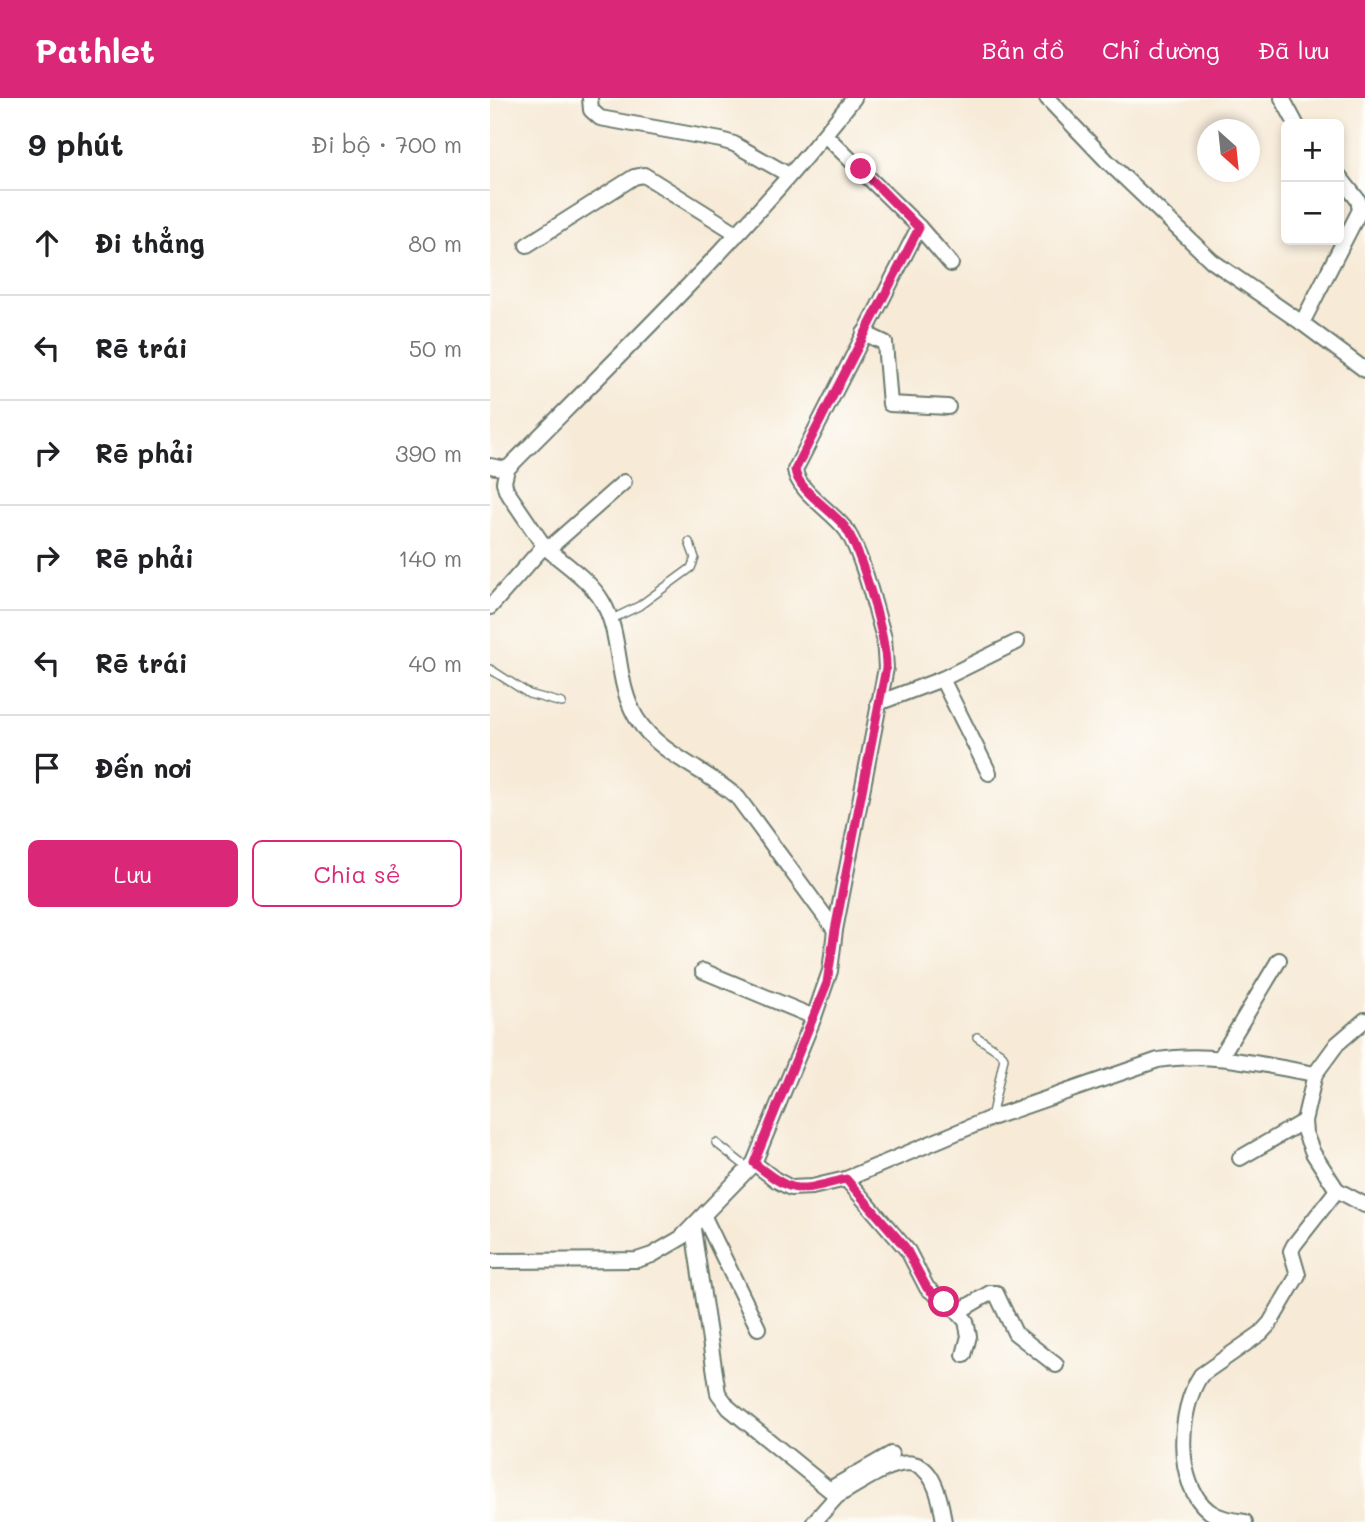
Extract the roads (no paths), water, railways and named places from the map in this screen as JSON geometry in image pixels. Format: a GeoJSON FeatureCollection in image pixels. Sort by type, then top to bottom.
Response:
{"type":"FeatureCollection","features":[{"type":"Feature","properties":{"kind":"street"},"geometry":{"type":"LineString","coordinates":[[590,98],[590,110],[600,118],[721,140],[734,144],[789,175]]}},
{"type":"Feature","properties":{"kind":"street"},"geometry":{"type":"LineString","coordinates":[[835,930],[751,813],[737,798],[725,786],[668,751],[652,738],[638,720],[628,703],[610,620],[598,594],[546,547],[506,490],[504,482],[507,469],[738,234],[854,98]]}},
{"type":"Feature","properties":{"kind":"street"},"geometry":{"type":"LineString","coordinates":[[1047,98],[1107,161],[1212,261],[1365,370]]}},
{"type":"Feature","properties":{"kind":"street"},"geometry":{"type":"LineString","coordinates":[[1282,98],[1293,119]]}},
{"type":"Feature","properties":{"kind":"street"},"geometry":{"type":"LineString","coordinates":[[825,135],[919,228],[951,264]]}},
{"type":"Feature","properties":{"kind":"street"},"geometry":{"type":"LineString","coordinates":[[527,245],[634,177],[644,175],[738,234]]}},
{"type":"Feature","properties":{"kind":"street"},"geometry":{"type":"LineString","coordinates":[[1302,323],[1360,210],[1359,200],[1344,182]]}},
{"type":"Feature","properties":{"kind":"street"},"geometry":{"type":"LineString","coordinates":[[490,1261],[637,1260],[668,1247],[693,1228],[751,1166],[814,1017],[830,971],[835,930],[887,654],[853,542],[836,517],[799,482],[795,470],[919,228]]}},
{"type":"Feature","properties":{"kind":"street"},"geometry":{"type":"LineString","coordinates":[[864,333],[886,343],[890,404],[948,407]]}},
{"type":"Feature","properties":{"kind":"street"},"geometry":{"type":"LineString","coordinates":[[490,466],[507,469]]}},
{"type":"Feature","properties":{"kind":"street"},"geometry":{"type":"LineString","coordinates":[[490,607],[546,547],[624,482]]}},
{"type":"Feature","properties":{"kind":"street"},"geometry":{"type":"LineString","coordinates":[[878,703],[942,678],[1017,642]]}},
{"type":"Feature","properties":{"kind":"street"},"geometry":{"type":"LineString","coordinates":[[942,678],[989,773]]}},
{"type":"Feature","properties":{"kind":"street"},"geometry":{"type":"LineString","coordinates":[[1220,1058],[1279,960]]}},
{"type":"Feature","properties":{"kind":"street"},"geometry":{"type":"LineString","coordinates":[[703,971],[814,1017]]}},
{"type":"Feature","properties":{"kind":"street"},"geometry":{"type":"LineString","coordinates":[[1365,1020],[1337,1044],[1315,1074],[1304,1121],[1305,1133],[1313,1153],[1337,1190],[1365,1205]]}},
{"type":"Feature","properties":{"kind":"street"},"geometry":{"type":"LineString","coordinates":[[751,1166],[783,1186],[812,1188],[846,1179],[991,1118],[1158,1060],[1195,1056],[1220,1058],[1315,1074]]}},
{"type":"Feature","properties":{"kind":"street"},"geometry":{"type":"LineString","coordinates":[[1240,1158],[1304,1121]]}},
{"type":"Feature","properties":{"kind":"street"},"geometry":{"type":"LineString","coordinates":[[846,1179],[905,1247],[927,1288],[958,1312],[968,1327],[968,1345],[964,1354]]}},
{"type":"Feature","properties":{"kind":"street"},"geometry":{"type":"LineString","coordinates":[[1245,1522],[1221,1518],[1210,1513],[1201,1504],[1189,1483],[1183,1426],[1195,1384],[1209,1368],[1261,1333],[1270,1323],[1298,1275],[1292,1251],[1294,1245],[1337,1190]]}},
{"type":"Feature","properties":{"kind":"street"},"geometry":{"type":"LineString","coordinates":[[704,1217],[758,1328]]}},
{"type":"Feature","properties":{"kind":"street"},"geometry":{"type":"LineString","coordinates":[[693,1228],[718,1393],[729,1408],[833,1493]]}},
{"type":"Feature","properties":{"kind":"street"},"geometry":{"type":"LineString","coordinates":[[958,1312],[990,1293],[996,1293],[1015,1332],[1056,1365]]}},
{"type":"Feature","properties":{"kind":"street"},"geometry":{"type":"LineString","coordinates":[[814,1522],[833,1493],[891,1454]]}},
{"type":"Feature","properties":{"kind":"street"},"geometry":{"type":"LineString","coordinates":[[833,1493],[896,1464],[916,1463],[937,1488],[944,1522]]}},
{"type":"Feature","properties":{"kind":"lane"},"geometry":{"type":"LineString","coordinates":[[610,620],[639,606],[691,568],[695,558],[689,542]]}},
{"type":"Feature","properties":{"kind":"lane"},"geometry":{"type":"LineString","coordinates":[[490,669],[529,695],[562,703]]}},
{"type":"Feature","properties":{"kind":"lane"},"geometry":{"type":"LineString","coordinates":[[977,1037],[1001,1053],[1004,1059],[991,1118]]}},
{"type":"Feature","properties":{"kind":"lane"},"geometry":{"type":"LineString","coordinates":[[716,1143],[751,1166]]}}]}
